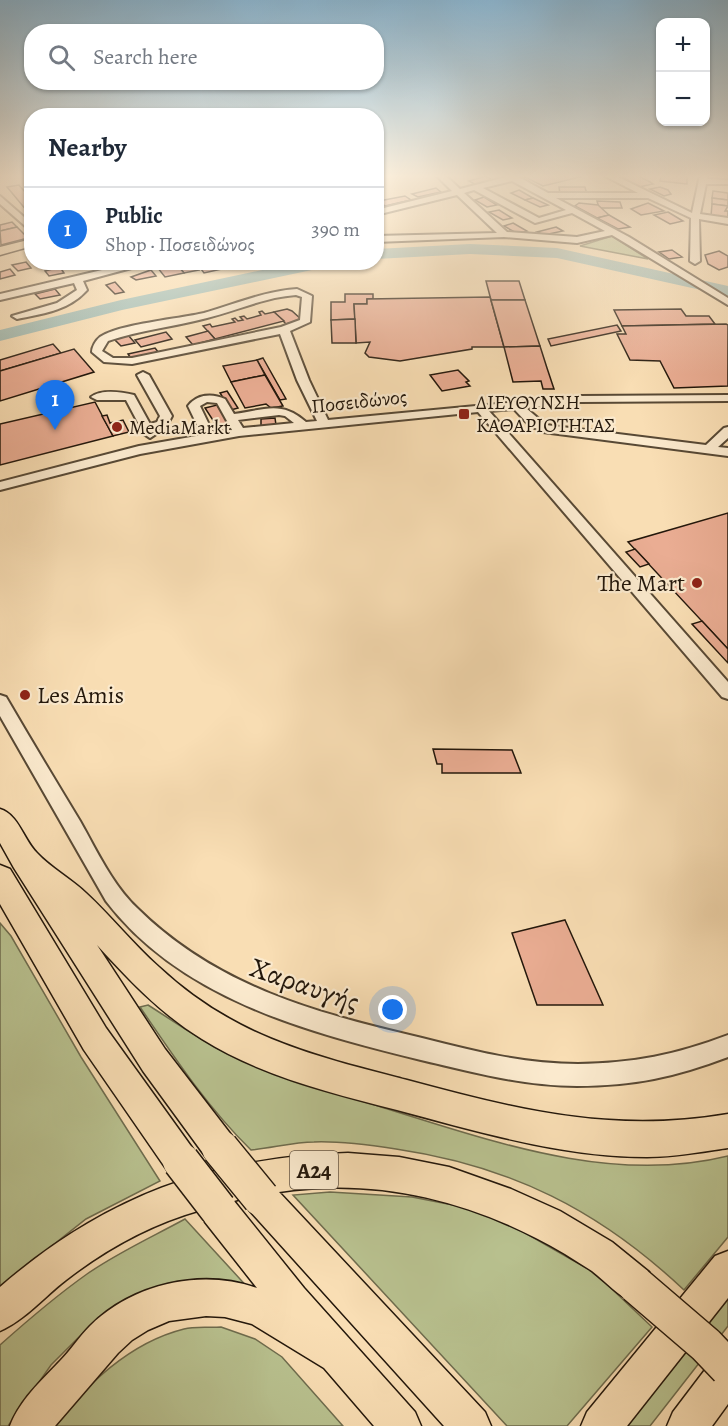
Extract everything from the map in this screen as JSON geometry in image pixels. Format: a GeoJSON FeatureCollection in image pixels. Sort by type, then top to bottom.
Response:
{"type":"FeatureCollection","features":[{"type":"Feature","properties":{"kind":"highway"},"geometry":{"type":"LineString","coordinates":[[0,820],[12,869],[95,1039],[181,1161],[251,1253],[335,1353],[401,1426]]}},
{"type":"Feature","properties":{"kind":"highway"},"geometry":{"type":"LineString","coordinates":[[12,869],[78,904],[158,988],[192,1014],[225,1035],[267,1055],[302,1068],[425,1102],[561,1132],[604,1137],[647,1138],[680,1137],[728,1131]]}},
{"type":"Feature","properties":{"kind":"highway"},"geometry":{"type":"LineString","coordinates":[[12,869],[220,1148],[261,1198],[471,1426]]}},
{"type":"Feature","properties":{"kind":"highway","name":"Α24"},"geometry":{"type":"LineString","coordinates":[[0,1312],[55,1264],[114,1228],[161,1206],[221,1185],[262,1175],[330,1169],[373,1170],[452,1184],[506,1203],[550,1224],[596,1252],[706,1345],[728,1368]]}},
{"type":"Feature","properties":{"kind":"highway"},"geometry":{"type":"LineString","coordinates":[[601,1426],[728,1269]]}},
{"type":"Feature","properties":{"kind":"highway"},"geometry":{"type":"LineString","coordinates":[[30,1426],[105,1339],[138,1315],[175,1299],[200,1297],[244,1302],[264,1309],[335,1353]]}},
{"type":"Feature","properties":{"kind":"highway"},"geometry":{"type":"LineString","coordinates":[[687,1426],[728,1372]]}},
{"type":"Feature","properties":{"kind":"main road"},"geometry":{"type":"LineString","coordinates":[[0,251],[24,244]]}},
{"type":"Feature","properties":{"kind":"main road"},"geometry":{"type":"LineString","coordinates":[[0,259],[24,252]]}},
{"type":"Feature","properties":{"kind":"street"},"geometry":{"type":"LineString","coordinates":[[629,242],[728,302]]}},
{"type":"Feature","properties":{"kind":"street"},"geometry":{"type":"LineString","coordinates":[[695,242],[695,261]]}},
{"type":"Feature","properties":{"kind":"street"},"geometry":{"type":"LineString","coordinates":[[0,297],[116,270]]}},
{"type":"Feature","properties":{"kind":"street"},"geometry":{"type":"LineString","coordinates":[[17,316],[55,307],[73,298],[82,290],[77,279]]}},
{"type":"Feature","properties":{"kind":"street"},"geometry":{"type":"LineString","coordinates":[[279,293],[303,293],[307,296],[305,322],[284,330],[132,361],[112,362],[101,357],[97,352],[99,344],[111,336],[204,315],[279,293]]}},
{"type":"Feature","properties":{"kind":"street"},"geometry":{"type":"LineString","coordinates":[[284,330],[303,380],[324,424]]}},
{"type":"Feature","properties":{"kind":"street"},"geometry":{"type":"LineString","coordinates":[[97,397],[114,395],[130,397],[148,431],[162,424],[166,416],[143,375]]}},
{"type":"Feature","properties":{"kind":"street","name":"Ποσειδώνος"},"geometry":{"type":"LineString","coordinates":[[0,486],[139,450],[239,432],[580,399],[728,398]]}},
{"type":"Feature","properties":{"kind":"street"},"geometry":{"type":"LineString","coordinates":[[209,437],[195,404],[218,399],[239,432]]}},
{"type":"Feature","properties":{"kind":"street"},"geometry":{"type":"LineString","coordinates":[[517,405],[533,422],[543,428],[728,452]]}},
{"type":"Feature","properties":{"kind":"street"},"geometry":{"type":"LineString","coordinates":[[480,408],[728,693]]}},
{"type":"Feature","properties":{"kind":"street"},"geometry":{"type":"LineString","coordinates":[[231,418],[279,411],[289,413],[304,426]]}},
{"type":"Feature","properties":{"kind":"street"},"geometry":{"type":"LineString","coordinates":[[710,448],[728,430]]}},
{"type":"Feature","properties":{"kind":"street","name":"Χαραυγής"},"geometry":{"type":"LineString","coordinates":[[0,701],[95,865],[128,914],[156,940],[199,972],[279,1011],[482,1064],[549,1074],[611,1073],[656,1069],[728,1046]]}},
{"type":"Feature","properties":{"kind":"green space"},"geometry":{"type":"Polygon","coordinates":[[[594,242],[621,242],[648,259],[580,246],[594,242]]]}},
{"type":"Feature","properties":{"kind":"green space"},"geometry":{"type":"Polygon","coordinates":[[[0,923],[11,936],[81,1057],[160,1181],[86,1219],[0,1287],[0,923]]]}},
{"type":"Feature","properties":{"kind":"green space"},"geometry":{"type":"Polygon","coordinates":[[[148,1005],[219,1050],[267,1071],[509,1145],[596,1162],[640,1165],[684,1164],[728,1156],[728,1237],[684,1290],[652,1262],[586,1215],[515,1180],[478,1167],[396,1149],[345,1143],[306,1142],[251,1150],[220,1117],[179,1063],[140,1007],[148,1005]]]}},
{"type":"Feature","properties":{"kind":"green space"},"geometry":{"type":"Polygon","coordinates":[[[330,1192],[412,1197],[463,1207],[513,1226],[595,1273],[652,1327],[567,1426],[507,1426],[293,1195],[330,1192]]]}},
{"type":"Feature","properties":{"kind":"green space"},"geometry":{"type":"Polygon","coordinates":[[[185,1219],[251,1291],[145,1296],[93,1323],[51,1365],[8,1426],[0,1426],[0,1345],[42,1308],[98,1266],[185,1219]]]}},
{"type":"Feature","properties":{"kind":"green space"},"geometry":{"type":"Polygon","coordinates":[[[728,1296],[728,1326],[650,1426],[626,1426],[728,1296]]]}},
{"type":"Feature","properties":{"kind":"green space"},"geometry":{"type":"Polygon","coordinates":[[[221,1327],[255,1339],[282,1357],[343,1426],[51,1426],[110,1367],[145,1344],[184,1329],[221,1327]]]}},
{"type":"Feature","properties":{"kind":"building"},"geometry":{"type":"Polygon","coordinates":[[[1,242],[14,242],[1,245],[1,242]]]}},
{"type":"Feature","properties":{"kind":"building"},"geometry":{"type":"Polygon","coordinates":[[[672,250],[682,257],[669,259],[659,252],[672,250]]]}},
{"type":"Feature","properties":{"kind":"building"},"geometry":{"type":"Polygon","coordinates":[[[719,251],[728,256],[728,267],[719,270],[708,264],[705,255],[719,251]]]}},
{"type":"Feature","properties":{"kind":"building"},"geometry":{"type":"Polygon","coordinates":[[[24,262],[24,270],[18,271],[12,265],[24,262]]]}},
{"type":"Feature","properties":{"kind":"building"},"geometry":{"type":"Polygon","coordinates":[[[10,269],[15,275],[0,279],[0,272],[10,269]]]}},
{"type":"Feature","properties":{"kind":"building"},"geometry":{"type":"Polygon","coordinates":[[[62,270],[64,273],[49,276],[45,271],[62,270]]]}},
{"type":"Feature","properties":{"kind":"building"},"geometry":{"type":"Polygon","coordinates":[[[151,270],[156,276],[136,280],[131,277],[151,270]]]}},
{"type":"Feature","properties":{"kind":"building"},"geometry":{"type":"Polygon","coordinates":[[[159,270],[182,270],[184,273],[165,277],[159,270]]]}},
{"type":"Feature","properties":{"kind":"building"},"geometry":{"type":"Polygon","coordinates":[[[182,270],[199,270],[184,273],[182,270]]]}},
{"type":"Feature","properties":{"kind":"building"},"geometry":{"type":"Polygon","coordinates":[[[202,270],[217,270],[204,273],[202,270]]]}},
{"type":"Feature","properties":{"kind":"building"},"geometry":{"type":"Polygon","coordinates":[[[486,281],[519,281],[525,300],[491,300],[486,281]]]}},
{"type":"Feature","properties":{"kind":"building"},"geometry":{"type":"Polygon","coordinates":[[[115,282],[124,292],[115,294],[106,285],[115,282]]]}},
{"type":"Feature","properties":{"kind":"building"},"geometry":{"type":"Polygon","coordinates":[[[55,289],[60,295],[40,299],[35,294],[55,289]]]}},
{"type":"Feature","properties":{"kind":"building"},"geometry":{"type":"Polygon","coordinates":[[[345,294],[373,294],[373,299],[367,299],[367,304],[354,304],[355,319],[331,320],[331,302],[345,302],[345,294]]]}},
{"type":"Feature","properties":{"kind":"building"},"geometry":{"type":"Polygon","coordinates":[[[490,297],[504,347],[472,347],[472,349],[400,361],[369,357],[365,353],[370,342],[356,343],[354,304],[367,304],[367,299],[490,297]]]}},
{"type":"Feature","properties":{"kind":"building"},"geometry":{"type":"Polygon","coordinates":[[[491,300],[525,300],[540,346],[504,347],[491,300]]]}},
{"type":"Feature","properties":{"kind":"building"},"geometry":{"type":"Polygon","coordinates":[[[287,309],[302,320],[286,324],[274,312],[287,309]]]}},
{"type":"Feature","properties":{"kind":"building"},"geometry":{"type":"Polygon","coordinates":[[[681,309],[686,316],[709,316],[715,324],[622,326],[614,310],[681,309]]]}},
{"type":"Feature","properties":{"kind":"building"},"geometry":{"type":"Polygon","coordinates":[[[262,311],[265,314],[274,312],[284,321],[215,339],[203,326],[210,324],[212,327],[235,322],[232,319],[243,320],[240,317],[244,316],[247,319],[261,315],[259,312],[262,311]]]}},
{"type":"Feature","properties":{"kind":"building"},"geometry":{"type":"Polygon","coordinates":[[[355,319],[356,343],[332,343],[331,320],[355,319]]]}},
{"type":"Feature","properties":{"kind":"building"},"geometry":{"type":"Polygon","coordinates":[[[617,325],[621,331],[551,346],[548,339],[617,325]]]}},
{"type":"Feature","properties":{"kind":"building"},"geometry":{"type":"Polygon","coordinates":[[[728,325],[728,386],[674,388],[660,361],[630,360],[617,334],[626,334],[622,326],[728,325]]]}},
{"type":"Feature","properties":{"kind":"building"},"geometry":{"type":"Polygon","coordinates":[[[208,331],[215,339],[193,345],[186,337],[208,331]]]}},
{"type":"Feature","properties":{"kind":"building"},"geometry":{"type":"Polygon","coordinates":[[[166,332],[172,339],[141,347],[135,340],[166,332]]]}},
{"type":"Feature","properties":{"kind":"building"},"geometry":{"type":"Polygon","coordinates":[[[128,335],[135,343],[121,346],[114,339],[128,335]]]}},
{"type":"Feature","properties":{"kind":"building"},"geometry":{"type":"Polygon","coordinates":[[[53,344],[61,353],[0,371],[0,360],[53,344]]]}},
{"type":"Feature","properties":{"kind":"building"},"geometry":{"type":"Polygon","coordinates":[[[540,346],[554,389],[543,389],[541,381],[513,382],[504,347],[540,346]]]}},
{"type":"Feature","properties":{"kind":"building"},"geometry":{"type":"Polygon","coordinates":[[[155,348],[159,353],[132,360],[128,354],[155,348]]]}},
{"type":"Feature","properties":{"kind":"building"},"geometry":{"type":"Polygon","coordinates":[[[74,349],[94,372],[0,401],[0,371],[74,349]]]}},
{"type":"Feature","properties":{"kind":"building"},"geometry":{"type":"Polygon","coordinates":[[[263,358],[286,399],[280,400],[257,360],[263,358]]]}},
{"type":"Feature","properties":{"kind":"building"},"geometry":{"type":"Polygon","coordinates":[[[257,360],[265,375],[231,382],[223,366],[257,360]]]}},
{"type":"Feature","properties":{"kind":"building"},"geometry":{"type":"Polygon","coordinates":[[[458,370],[469,381],[466,382],[470,386],[442,391],[430,375],[458,370]]]}},
{"type":"Feature","properties":{"kind":"building"},"geometry":{"type":"Polygon","coordinates":[[[265,375],[283,406],[271,408],[266,404],[245,408],[231,382],[265,375]]]}},
{"type":"Feature","properties":{"kind":"building"},"geometry":{"type":"Polygon","coordinates":[[[227,391],[238,408],[231,410],[220,393],[227,391]]]}},
{"type":"Feature","properties":{"kind":"building"},"geometry":{"type":"Polygon","coordinates":[[[95,402],[113,436],[0,465],[0,424],[95,402]]]}},
{"type":"Feature","properties":{"kind":"building"},"geometry":{"type":"Polygon","coordinates":[[[217,405],[230,425],[218,428],[205,408],[217,405]]]}},
{"type":"Feature","properties":{"kind":"building","name":"MediaMarkt"},"geometry":{"type":"Polygon","coordinates":[[[107,415],[110,423],[123,420],[129,432],[113,436],[102,416],[107,415]]]}},
{"type":"Feature","properties":{"kind":"building"},"geometry":{"type":"Polygon","coordinates":[[[275,418],[276,425],[261,426],[261,419],[275,418]]]}},
{"type":"Feature","properties":{"kind":"building","name":"The Mart"},"geometry":{"type":"Polygon","coordinates":[[[728,513],[728,649],[628,542],[728,513]]]}},
{"type":"Feature","properties":{"kind":"building"},"geometry":{"type":"Polygon","coordinates":[[[635,549],[649,564],[640,567],[626,552],[635,549]]]}},
{"type":"Feature","properties":{"kind":"building"},"geometry":{"type":"Polygon","coordinates":[[[702,621],[728,649],[728,663],[692,624],[702,621]]]}},
{"type":"Feature","properties":{"kind":"building"},"geometry":{"type":"Polygon","coordinates":[[[433,749],[512,750],[521,773],[442,773],[442,764],[437,764],[433,749]]]}},
{"type":"Feature","properties":{"kind":"building"},"geometry":{"type":"Polygon","coordinates":[[[565,920],[603,1005],[537,1005],[512,933],[565,920]]]}},
{"type":"Feature","properties":{"kind":"waterway"},"geometry":{"type":"LineString","coordinates":[[384,253],[470,249],[557,253],[728,291]]}},
{"type":"Feature","properties":{"kind":"waterway"},"geometry":{"type":"LineString","coordinates":[[0,336],[121,305],[288,270]]}},
{"type":"Feature","properties":{"kind":"place","name":"ΔΙΕΥΘΥΝΣΗ ΚΑΘΑΡΙΟΤΗΤΑΣ"},"geometry":{"type":"Point","coordinates":[464,414]}},
{"type":"Feature","properties":{"kind":"place","name":"MediaMarkt"},"geometry":{"type":"Point","coordinates":[117,427]}},
{"type":"Feature","properties":{"kind":"place","name":"Public"},"geometry":{"type":"Point","coordinates":[55,430]}},
{"type":"Feature","properties":{"kind":"place","name":"The Mart"},"geometry":{"type":"Point","coordinates":[697,583]}},
{"type":"Feature","properties":{"kind":"place","name":"Les Amis"},"geometry":{"type":"Point","coordinates":[25,695]}}]}
